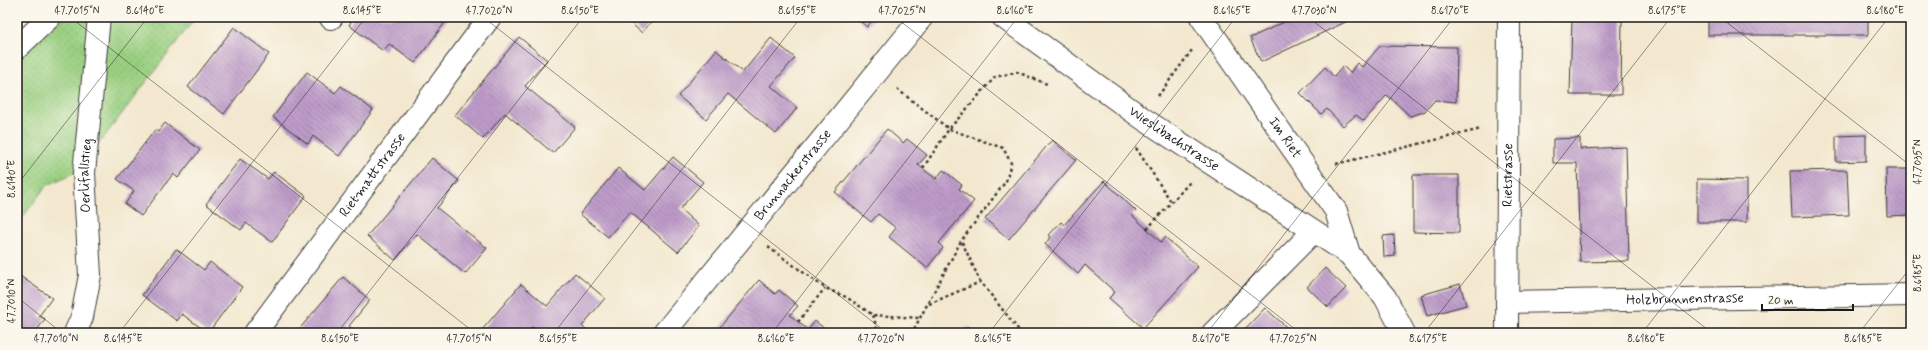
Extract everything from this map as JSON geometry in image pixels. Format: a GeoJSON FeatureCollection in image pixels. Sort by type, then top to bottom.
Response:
{"type":"FeatureCollection","features":[{"type":"Feature","properties":{"kind":"street"},"geometry":{"type":"LineString","coordinates":[[17,48],[50,17]]}},
{"type":"Feature","properties":{"kind":"street","name":"Oerlifallstieg"},"geometry":{"type":"LineString","coordinates":[[75,333],[82,317],[90,275],[84,173],[99,17]]}},
{"type":"Feature","properties":{"kind":"street","name":"Rietmattstrasse"},"geometry":{"type":"LineString","coordinates":[[255,333],[490,17]]}},
{"type":"Feature","properties":{"kind":"street","name":"Brunnackerstrasse"},"geometry":{"type":"LineString","coordinates":[[664,333],[922,17]]}},
{"type":"Feature","properties":{"kind":"street","name":"Wieslibachstrasse"},"geometry":{"type":"LineString","coordinates":[[1003,17],[1142,118],[1313,232],[1349,254]]}},
{"type":"Feature","properties":{"kind":"street","name":"Rietstrasse"},"geometry":{"type":"LineString","coordinates":[[1507,333],[1509,17]]}},
{"type":"Feature","properties":{"kind":"street","name":"Im Riet"},"geometry":{"type":"LineString","coordinates":[[1205,22],[1336,211],[1349,254]]}},
{"type":"Feature","properties":{"kind":"street"},"geometry":{"type":"LineString","coordinates":[[1213,333],[1313,232]]}},
{"type":"Feature","properties":{"kind":"street"},"geometry":{"type":"LineString","coordinates":[[1349,254],[1385,297],[1404,333]]}},
{"type":"Feature","properties":{"kind":"street","name":"Holzbrunnenstrasse"},"geometry":{"type":"LineString","coordinates":[[1507,302],[1911,295]]}},
{"type":"Feature","properties":{"kind":"path"},"geometry":{"type":"LineString","coordinates":[[1142,118],[1205,22]]}},
{"type":"Feature","properties":{"kind":"path"},"geometry":{"type":"LineString","coordinates":[[923,168],[949,129],[995,77],[1017,72],[1052,86]]}},
{"type":"Feature","properties":{"kind":"path"},"geometry":{"type":"LineString","coordinates":[[876,73],[949,129],[1003,148],[1011,163],[1006,181],[962,241],[912,333]]}},
{"type":"Feature","properties":{"kind":"path"},"geometry":{"type":"LineString","coordinates":[[1311,174],[1335,164],[1509,122]]}},
{"type":"Feature","properties":{"kind":"path"},"geometry":{"type":"LineString","coordinates":[[1131,143],[1137,148],[1172,202]]}},
{"type":"Feature","properties":{"kind":"path"},"geometry":{"type":"LineString","coordinates":[[1148,230],[1207,161]]}},
{"type":"Feature","properties":{"kind":"path"},"geometry":{"type":"LineString","coordinates":[[748,230],[768,248],[825,288],[846,297],[874,315],[920,318]]}},
{"type":"Feature","properties":{"kind":"path"},"geometry":{"type":"LineString","coordinates":[[962,241],[980,282],[1021,333]]}},
{"type":"Feature","properties":{"kind":"path"},"geometry":{"type":"LineString","coordinates":[[929,304],[980,282]]}},
{"type":"Feature","properties":{"kind":"path"},"geometry":{"type":"LineString","coordinates":[[798,322],[825,288]]}},
{"type":"Feature","properties":{"kind":"path"},"geometry":{"type":"LineString","coordinates":[[874,315],[878,333]]}},
{"type":"Feature","properties":{"kind":"green space"},"geometry":{"type":"Polygon","coordinates":[[[68,17],[196,17],[78,171],[46,186],[17,225],[17,59],[53,24],[68,17]]]}},
{"type":"Feature","properties":{"kind":"building"},"geometry":{"type":"Polygon","coordinates":[[[354,17],[449,17],[415,63],[389,44],[383,51],[349,25],[354,17]]]}},
{"type":"Feature","properties":{"kind":"building"},"geometry":{"type":"Polygon","coordinates":[[[624,17],[655,17],[642,33],[624,17]]]}},
{"type":"Feature","properties":{"kind":"building"},"geometry":{"type":"Polygon","coordinates":[[[855,17],[875,17],[867,27],[855,17]]]}},
{"type":"Feature","properties":{"kind":"building"},"geometry":{"type":"Polygon","coordinates":[[[1295,17],[1356,17],[1261,62],[1250,38],[1295,17]]]}},
{"type":"Feature","properties":{"kind":"building"},"geometry":{"type":"Polygon","coordinates":[[[1572,17],[1622,17],[1621,95],[1570,95],[1572,17]]]}},
{"type":"Feature","properties":{"kind":"building"},"geometry":{"type":"Polygon","coordinates":[[[1708,17],[1868,17],[1868,35],[1708,35],[1708,17]]]}},
{"type":"Feature","properties":{"kind":"building"},"geometry":{"type":"Polygon","coordinates":[[[234,27],[269,54],[224,114],[188,87],[234,27]]]}},
{"type":"Feature","properties":{"kind":"building"},"geometry":{"type":"Polygon","coordinates":[[[519,37],[547,60],[525,86],[575,127],[553,153],[505,113],[483,139],[455,115],[519,37]]]}},
{"type":"Feature","properties":{"kind":"building"},"geometry":{"type":"Polygon","coordinates":[[[771,38],[795,58],[771,86],[797,108],[776,134],[728,94],[706,119],[678,96],[716,50],[743,72],[771,38]]]}},
{"type":"Feature","properties":{"kind":"building"},"geometry":{"type":"Polygon","coordinates":[[[1380,46],[1457,47],[1456,102],[1435,100],[1424,112],[1410,116],[1387,95],[1364,121],[1356,115],[1343,126],[1327,109],[1321,114],[1300,93],[1325,67],[1334,77],[1343,66],[1350,73],[1357,63],[1362,67],[1380,46]]]}},
{"type":"Feature","properties":{"kind":"building"},"geometry":{"type":"Polygon","coordinates":[[[307,72],[335,93],[341,86],[373,110],[339,156],[313,136],[308,144],[273,117],[307,72]]]}},
{"type":"Feature","properties":{"kind":"building"},"geometry":{"type":"Polygon","coordinates":[[[165,123],[200,150],[178,178],[173,174],[141,216],[125,204],[134,191],[117,179],[155,130],[158,132],[165,123]]]}},
{"type":"Feature","properties":{"kind":"building"},"geometry":{"type":"Polygon","coordinates":[[[887,129],[903,143],[907,139],[927,155],[918,165],[936,179],[943,170],[962,185],[959,189],[974,201],[939,243],[943,248],[927,268],[889,237],[896,228],[878,214],[871,222],[835,192],[887,129]]]}},
{"type":"Feature","properties":{"kind":"building"},"geometry":{"type":"Polygon","coordinates":[[[1866,135],[1866,161],[1836,162],[1836,136],[1866,135]]]}},
{"type":"Feature","properties":{"kind":"building"},"geometry":{"type":"Polygon","coordinates":[[[1580,138],[1580,149],[1626,147],[1629,261],[1580,262],[1577,163],[1553,163],[1553,139],[1580,138]]]}},
{"type":"Feature","properties":{"kind":"building"},"geometry":{"type":"Polygon","coordinates":[[[1052,140],[1076,160],[1009,239],[985,219],[1052,140]]]}},
{"type":"Feature","properties":{"kind":"building"},"geometry":{"type":"Polygon","coordinates":[[[673,157],[703,182],[680,209],[699,226],[678,252],[630,212],[608,237],[580,214],[618,168],[645,190],[673,157]]]}},
{"type":"Feature","properties":{"kind":"building"},"geometry":{"type":"Polygon","coordinates":[[[432,158],[459,181],[437,208],[487,248],[465,274],[417,234],[395,260],[367,236],[432,158]]]}},
{"type":"Feature","properties":{"kind":"building"},"geometry":{"type":"Polygon","coordinates":[[[240,159],[268,179],[274,172],[306,196],[272,242],[246,223],[241,230],[206,204],[240,159]]]}},
{"type":"Feature","properties":{"kind":"building"},"geometry":{"type":"Polygon","coordinates":[[[1886,169],[1911,169],[1911,215],[1887,216],[1886,169]]]}},
{"type":"Feature","properties":{"kind":"building"},"geometry":{"type":"Polygon","coordinates":[[[1847,170],[1849,215],[1792,217],[1790,171],[1847,170]]]}},
{"type":"Feature","properties":{"kind":"building"},"geometry":{"type":"Polygon","coordinates":[[[1413,175],[1459,175],[1459,233],[1413,232],[1413,175]]]}},
{"type":"Feature","properties":{"kind":"building"},"geometry":{"type":"Polygon","coordinates":[[[1697,179],[1747,180],[1747,222],[1697,222],[1697,179]]]}},
{"type":"Feature","properties":{"kind":"building"},"geometry":{"type":"Polygon","coordinates":[[[1104,181],[1136,211],[1132,215],[1161,242],[1165,237],[1198,267],[1143,328],[1109,298],[1115,292],[1085,265],[1078,274],[1045,244],[1051,237],[1049,235],[1061,222],[1064,225],[1104,181]]]}},
{"type":"Feature","properties":{"kind":"building"},"geometry":{"type":"Polygon","coordinates":[[[1394,235],[1395,256],[1384,257],[1383,236],[1394,235]]]}},
{"type":"Feature","properties":{"kind":"building"},"geometry":{"type":"Polygon","coordinates":[[[176,249],[204,270],[210,262],[242,287],[208,333],[182,314],[177,321],[142,295],[176,249]]]}},
{"type":"Feature","properties":{"kind":"building"},"geometry":{"type":"Polygon","coordinates":[[[1325,268],[1346,288],[1328,307],[1307,287],[1325,268]]]}},
{"type":"Feature","properties":{"kind":"building"},"geometry":{"type":"Polygon","coordinates":[[[575,273],[605,298],[582,326],[591,333],[539,333],[532,327],[527,333],[486,333],[482,330],[521,284],[547,306],[575,273]]]}},
{"type":"Feature","properties":{"kind":"building"},"geometry":{"type":"Polygon","coordinates":[[[17,274],[52,298],[39,316],[45,319],[35,333],[17,333],[17,274]]]}},
{"type":"Feature","properties":{"kind":"building"},"geometry":{"type":"Polygon","coordinates":[[[343,277],[370,300],[349,326],[357,333],[296,333],[343,277]]]}},
{"type":"Feature","properties":{"kind":"building"},"geometry":{"type":"Polygon","coordinates":[[[759,280],[775,294],[779,290],[798,306],[790,315],[808,330],[815,321],[830,333],[715,333],[759,280]]]}},
{"type":"Feature","properties":{"kind":"building"},"geometry":{"type":"Polygon","coordinates":[[[1460,284],[1466,305],[1427,316],[1421,295],[1460,284]]]}},
{"type":"Feature","properties":{"kind":"building"},"geometry":{"type":"Polygon","coordinates":[[[1265,308],[1293,333],[1241,333],[1265,308]]]}},
{"type":"Feature","properties":{"kind":"building"},"geometry":{"type":"Polygon","coordinates":[[[968,327],[975,333],[962,333],[968,327]]]}}]}
